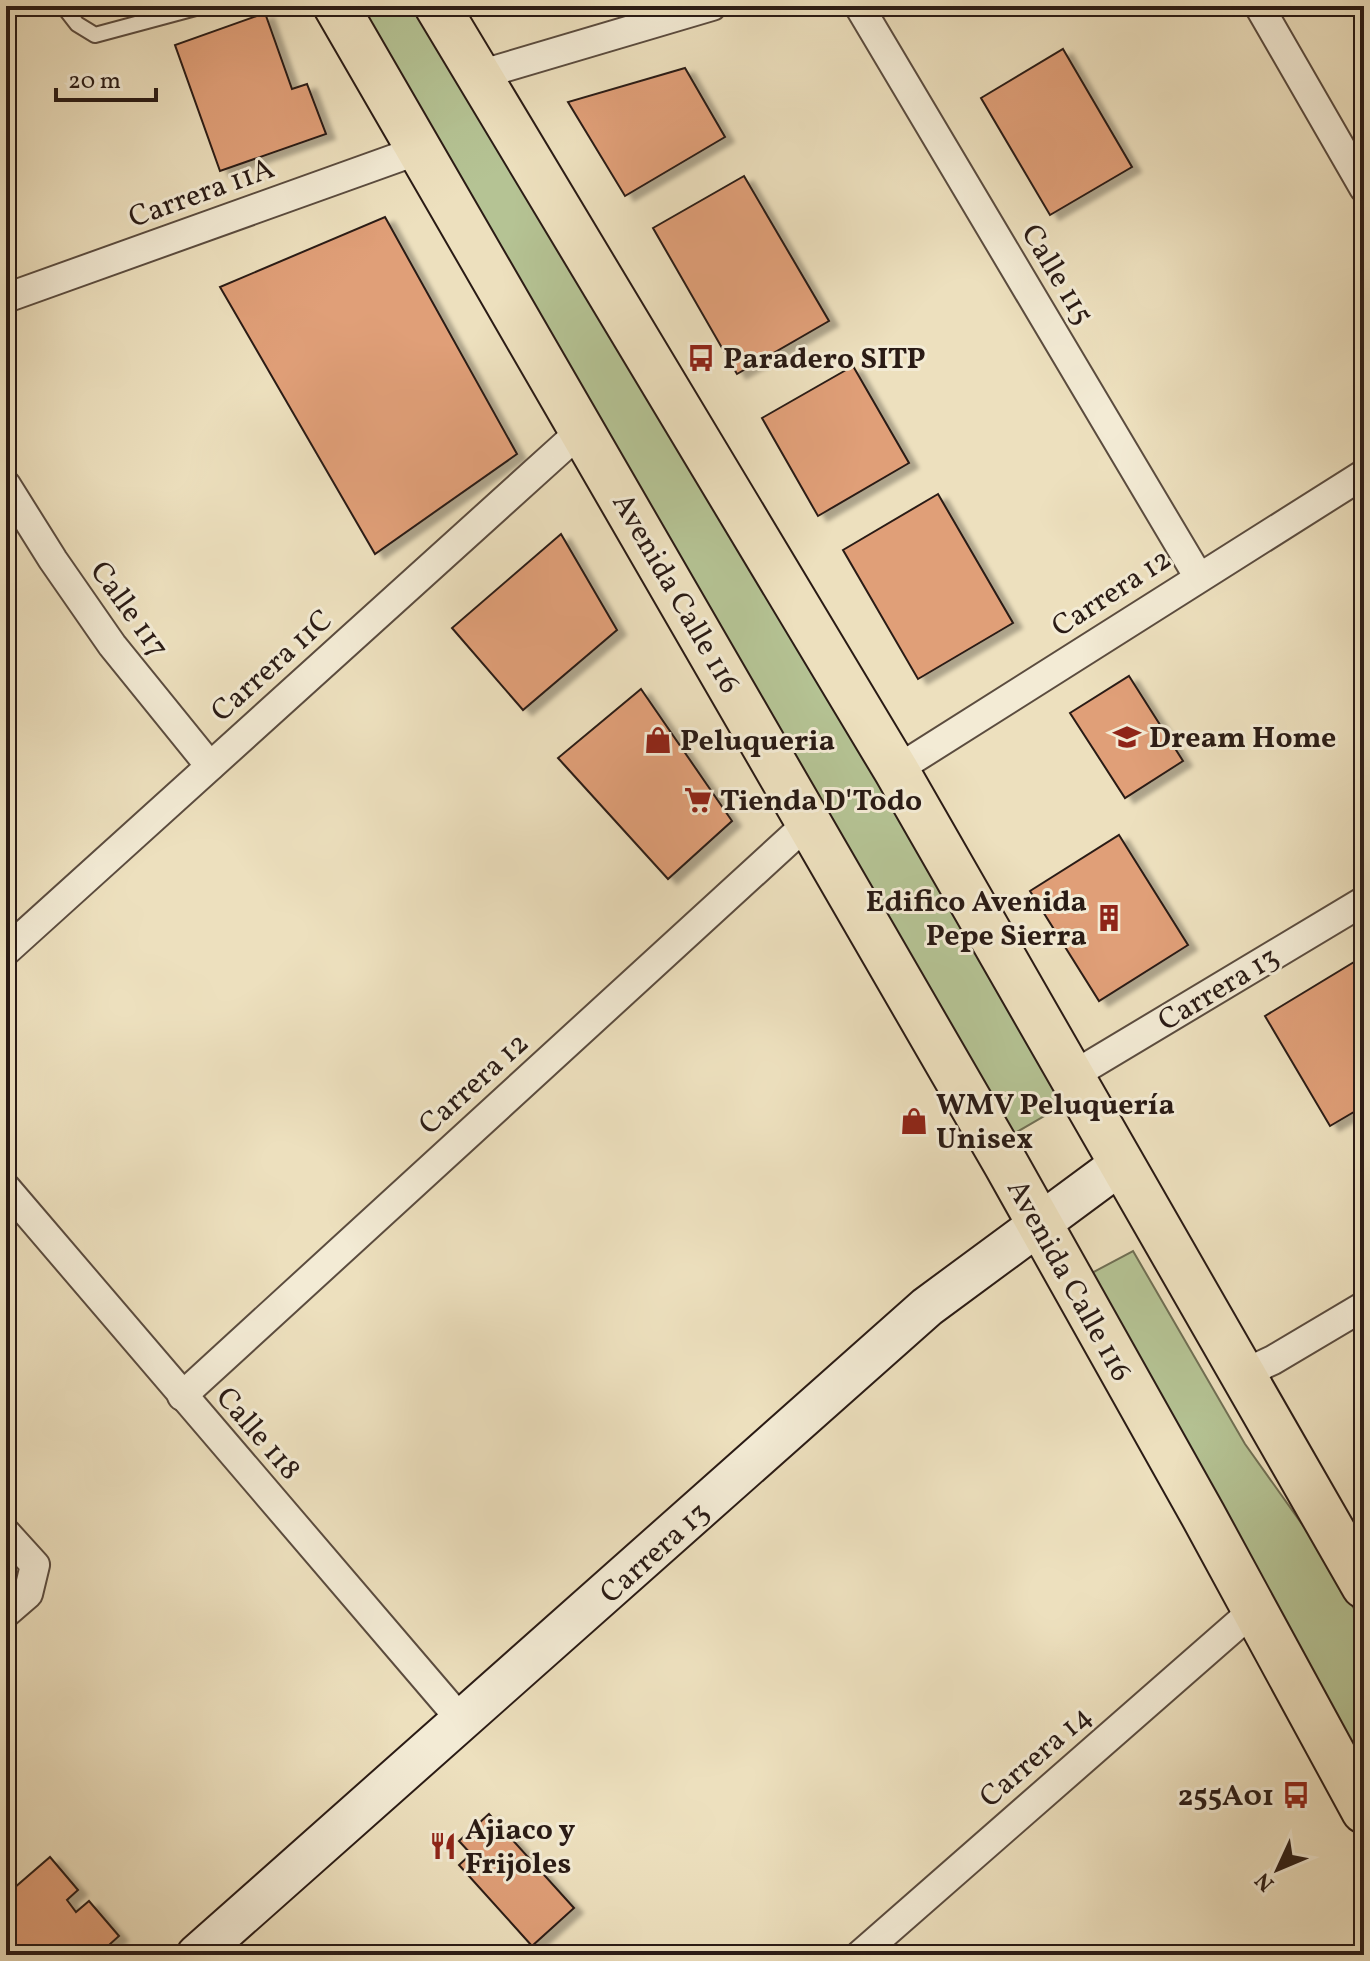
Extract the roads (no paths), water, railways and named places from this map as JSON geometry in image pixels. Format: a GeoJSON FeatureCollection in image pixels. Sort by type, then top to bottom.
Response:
{"type":"FeatureCollection","features":[{"type":"Feature","properties":{"kind":"main road","name":"Avenida Calle 116"},"geometry":{"type":"LineString","coordinates":[[336,6],[810,821],[1255,1609],[1364,1811]]}},
{"type":"Feature","properties":{"kind":"main road"},"geometry":{"type":"LineString","coordinates":[[437,6],[896,770],[1364,1586]]}},
{"type":"Feature","properties":{"kind":"street"},"geometry":{"type":"LineString","coordinates":[[479,75],[712,6]]}},
{"type":"Feature","properties":{"kind":"street","name":"Calle 115"},"geometry":{"type":"LineString","coordinates":[[859,6],[1198,576]]}},
{"type":"Feature","properties":{"kind":"street"},"geometry":{"type":"LineString","coordinates":[[1259,6],[1364,188]]}},
{"type":"Feature","properties":{"kind":"street","name":"Carrera 11A"},"geometry":{"type":"LineString","coordinates":[[6,298],[419,150]]}},
{"type":"Feature","properties":{"kind":"street","name":"Carrera 11C"},"geometry":{"type":"LineString","coordinates":[[6,951],[582,430]]}},
{"type":"Feature","properties":{"kind":"street","name":"Carrera 12"},"geometry":{"type":"LineString","coordinates":[[896,770],[1198,576],[1364,474]]}},
{"type":"Feature","properties":{"kind":"street","name":"Calle 117"},"geometry":{"type":"LineString","coordinates":[[6,485],[112,645],[210,766]]}},
{"type":"Feature","properties":{"kind":"street","name":"Carrera 12"},"geometry":{"type":"LineString","coordinates":[[182,1396],[810,821]]}},
{"type":"Feature","properties":{"kind":"street","name":"Carrera 13"},"geometry":{"type":"LineString","coordinates":[[1072,1076],[1364,901]]}},
{"type":"Feature","properties":{"kind":"street","name":"Carrera 13"},"geometry":{"type":"LineString","coordinates":[[197,1955],[927,1307],[1122,1163]]}},
{"type":"Feature","properties":{"kind":"street","name":"Calle 118"},"geometry":{"type":"LineString","coordinates":[[6,1188],[462,1721]]}},
{"type":"Feature","properties":{"kind":"street"},"geometry":{"type":"LineString","coordinates":[[1243,1374],[1273,1360],[1364,1306]]}},
{"type":"Feature","properties":{"kind":"street"},"geometry":{"type":"LineString","coordinates":[[6,1533],[35,1565],[28,1594],[6,1613]]}},
{"type":"Feature","properties":{"kind":"street","name":"Carrera 14"},"geometry":{"type":"LineString","coordinates":[[860,1955],[1255,1609]]}},
{"type":"Feature","properties":{"kind":"lane"},"geometry":{"type":"LineString","coordinates":[[63,6],[77,24],[95,35],[203,6]]}},
{"type":"Feature","properties":{"kind":"place","name":"Paradero SITP"},"geometry":{"type":"Point","coordinates":[701,358]}},
{"type":"Feature","properties":{"kind":"place","name":"Dream Home"},"geometry":{"type":"Point","coordinates":[1127,737]}},
{"type":"Feature","properties":{"kind":"place","name":"Peluqueria"},"geometry":{"type":"Point","coordinates":[658,740]}},
{"type":"Feature","properties":{"kind":"place","name":"Tienda D'Todo"},"geometry":{"type":"Point","coordinates":[698,800]}},
{"type":"Feature","properties":{"kind":"place","name":"Edifico Avenida Pepe Sierra"},"geometry":{"type":"Point","coordinates":[1109,918]}},
{"type":"Feature","properties":{"kind":"place","name":"WMV Peluquería Unisex"},"geometry":{"type":"Point","coordinates":[914,1121]}},
{"type":"Feature","properties":{"kind":"place","name":"255A01"},"geometry":{"type":"Point","coordinates":[1296,1795]}},
{"type":"Feature","properties":{"kind":"place","name":"Ajiaco y Frijoles"},"geometry":{"type":"Point","coordinates":[443,1846]}}]}
